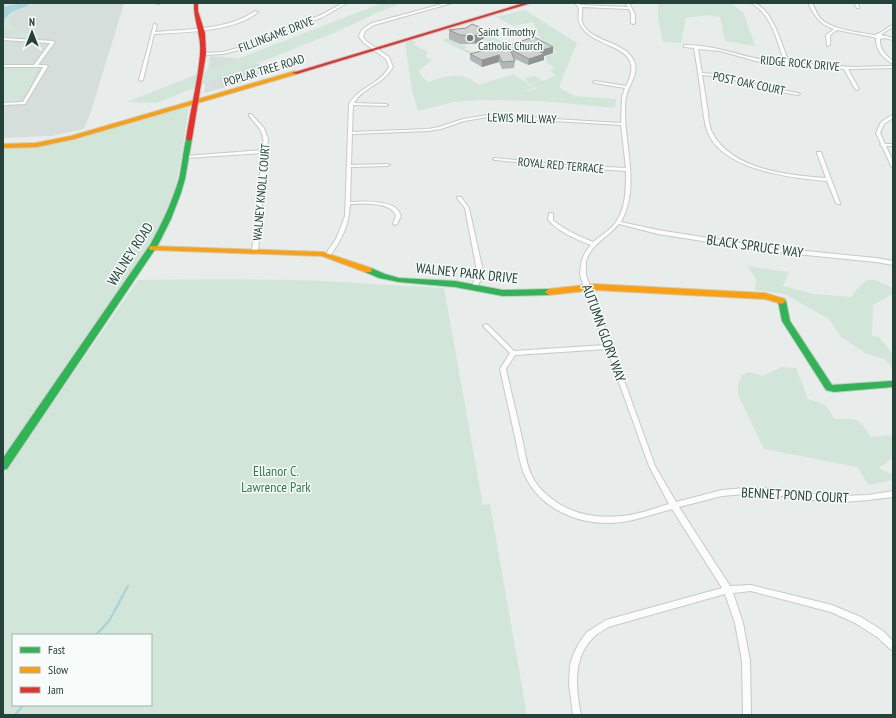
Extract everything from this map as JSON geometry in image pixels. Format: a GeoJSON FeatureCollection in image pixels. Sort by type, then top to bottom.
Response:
{"type":"FeatureCollection","features":[{"type":"Feature","properties":{"kind":"main road","name":"WALNEY ROAD"},"geometry":{"type":"LineString","coordinates":[[3,466],[153,248],[164,228],[182,178],[203,54],[202,29],[196,11],[196,3]]}},
{"type":"Feature","properties":{"kind":"main road","name":"POPLAR TREE ROAD"},"geometry":{"type":"LineString","coordinates":[[3,146],[36,145],[61,141],[195,103],[529,3]]}},
{"type":"Feature","properties":{"kind":"main road","name":"WALNEY PARK DRIVE"},"geometry":{"type":"LineString","coordinates":[[153,248],[328,255],[382,276],[399,280],[455,284],[503,293],[586,288],[765,296],[782,302],[786,321],[829,388],[834,389],[891,384]]}},
{"type":"Feature","properties":{"kind":"street","name":"FILLINGAME DRIVE"},"geometry":{"type":"LineString","coordinates":[[203,54],[242,48],[322,16],[345,3]]}},
{"type":"Feature","properties":{"kind":"street"},"geometry":{"type":"LineString","coordinates":[[328,255],[344,229],[349,203],[351,104],[358,94],[385,76],[390,69],[391,63],[388,58],[365,42],[361,37],[362,32],[367,27],[450,3]]}},
{"type":"Feature","properties":{"kind":"street"},"geometry":{"type":"LineString","coordinates":[[628,3],[633,14],[633,23]]}},
{"type":"Feature","properties":{"kind":"street"},"geometry":{"type":"LineString","coordinates":[[753,3],[762,8],[767,15],[787,64]]}},
{"type":"Feature","properties":{"kind":"street"},"geometry":{"type":"LineString","coordinates":[[810,3],[819,19],[837,28],[893,39]]}},
{"type":"Feature","properties":{"kind":"street"},"geometry":{"type":"LineString","coordinates":[[619,223],[624,210],[629,185],[623,124],[624,96],[634,70],[633,61],[624,51],[587,32],[580,21],[579,5],[629,8]]}},
{"type":"Feature","properties":{"kind":"street"},"geometry":{"type":"LineString","coordinates":[[153,33],[202,29],[235,22],[251,16],[256,12]]}},
{"type":"Feature","properties":{"kind":"street"},"geometry":{"type":"LineString","coordinates":[[141,80],[155,25]]}},
{"type":"Feature","properties":{"kind":"street"},"geometry":{"type":"LineString","coordinates":[[877,36],[893,26]]}},
{"type":"Feature","properties":{"kind":"street"},"geometry":{"type":"LineString","coordinates":[[828,45],[828,36],[837,28]]}},
{"type":"Feature","properties":{"kind":"street"},"geometry":{"type":"LineString","coordinates":[[877,36],[880,49],[893,63]]}},
{"type":"Feature","properties":{"kind":"street"},"geometry":{"type":"LineString","coordinates":[[3,39],[53,42],[35,66]]}},
{"type":"Feature","properties":{"kind":"street","name":"RIDGE ROCK DRIVE"},"geometry":{"type":"LineString","coordinates":[[685,46],[720,50],[756,60],[787,64],[845,68],[893,68]]}},
{"type":"Feature","properties":{"kind":"street"},"geometry":{"type":"LineString","coordinates":[[696,47],[708,128],[712,138],[722,148],[741,161],[767,170],[793,176],[829,180]]}},
{"type":"Feature","properties":{"kind":"street"},"geometry":{"type":"LineString","coordinates":[[3,66],[46,66],[24,103],[3,104]]}},
{"type":"Feature","properties":{"kind":"street"},"geometry":{"type":"LineString","coordinates":[[845,68],[856,89]]}},
{"type":"Feature","properties":{"kind":"street","name":"POST OAK COURT"},"geometry":{"type":"LineString","coordinates":[[700,74],[726,76],[758,87],[798,94]]}},
{"type":"Feature","properties":{"kind":"street"},"geometry":{"type":"LineString","coordinates":[[595,82],[627,87]]}},
{"type":"Feature","properties":{"kind":"street"},"geometry":{"type":"LineString","coordinates":[[351,104],[386,105]]}},
{"type":"Feature","properties":{"kind":"street","name":"WALNEY KNOLL COURT"},"geometry":{"type":"LineString","coordinates":[[250,115],[264,132],[266,139],[255,251]]}},
{"type":"Feature","properties":{"kind":"street","name":"LEWIS MILL WAY"},"geometry":{"type":"LineString","coordinates":[[350,133],[428,130],[440,128],[463,120],[488,116],[623,124]]}},
{"type":"Feature","properties":{"kind":"street"},"geometry":{"type":"LineString","coordinates":[[893,116],[884,120],[878,129],[878,136],[893,166]]}},
{"type":"Feature","properties":{"kind":"street"},"geometry":{"type":"LineString","coordinates":[[882,145],[893,145]]}},
{"type":"Feature","properties":{"kind":"street"},"geometry":{"type":"LineString","coordinates":[[186,157],[265,151]]}},
{"type":"Feature","properties":{"kind":"street"},"geometry":{"type":"LineString","coordinates":[[819,153],[838,203]]}},
{"type":"Feature","properties":{"kind":"street","name":"ROYAL RED TERRACE"},"geometry":{"type":"LineString","coordinates":[[495,159],[564,166],[628,170]]}},
{"type":"Feature","properties":{"kind":"street"},"geometry":{"type":"LineString","coordinates":[[349,166],[388,165]]}},
{"type":"Feature","properties":{"kind":"street"},"geometry":{"type":"LineString","coordinates":[[459,198],[467,208],[480,271],[474,287]]}},
{"type":"Feature","properties":{"kind":"street"},"geometry":{"type":"LineString","coordinates":[[349,203],[372,203],[388,206],[395,210],[399,215],[399,218],[395,224]]}},
{"type":"Feature","properties":{"kind":"street"},"geometry":{"type":"LineString","coordinates":[[551,214],[550,220],[555,225],[569,234],[593,244]]}},
{"type":"Feature","properties":{"kind":"street","name":"AUTUMN GLORY WAY"},"geometry":{"type":"LineString","coordinates":[[619,223],[593,244],[587,252],[583,260],[582,275],[652,466],[674,506],[728,590],[738,623],[746,661],[747,715]]}},
{"type":"Feature","properties":{"kind":"street","name":"BLACK SPRUCE WAY"},"geometry":{"type":"LineString","coordinates":[[619,223],[658,232],[766,249],[893,263]]}},
{"type":"Feature","properties":{"kind":"street"},"geometry":{"type":"LineString","coordinates":[[486,326],[513,353],[609,347]]}},
{"type":"Feature","properties":{"kind":"street","name":"BENNET POND COURT"},"geometry":{"type":"LineString","coordinates":[[513,353],[503,369],[523,461],[530,480],[542,495],[566,512],[593,520],[609,521],[624,519],[722,493],[738,491],[769,491],[809,497],[838,499],[864,498],[893,494]]}},
{"type":"Feature","properties":{"kind":"street"},"geometry":{"type":"LineString","coordinates":[[576,715],[572,692],[573,671],[578,654],[589,636],[606,624],[728,590],[751,588],[832,609],[858,620],[880,634],[893,646]]}},
{"type":"Feature","properties":{"kind":"shaded area"},"geometry":{"type":"Polygon","coordinates":[[[3,3],[124,4],[84,129],[51,136],[3,138],[3,3]]]}},
{"type":"Feature","properties":{"kind":"shaded area"},"geometry":{"type":"Polygon","coordinates":[[[210,56],[234,58],[266,66],[252,80],[204,93],[210,56]]]}},
{"type":"Feature","properties":{"kind":"green space"},"geometry":{"type":"Polygon","coordinates":[[[28,3],[34,3],[34,5],[15,11],[9,19],[10,25],[27,33],[45,34],[35,38],[3,37],[3,35],[15,35],[13,32],[5,28],[4,23],[8,15],[12,12],[22,7],[30,4],[28,3]]]}},
{"type":"Feature","properties":{"kind":"green space"},"geometry":{"type":"Polygon","coordinates":[[[382,3],[402,3],[334,33],[156,103],[126,102],[382,3]]]}},
{"type":"Feature","properties":{"kind":"green space"},"geometry":{"type":"Polygon","coordinates":[[[658,3],[730,3],[743,12],[755,46],[725,41],[720,17],[710,15],[686,18],[681,43],[663,42],[658,18],[658,3]]]}},
{"type":"Feature","properties":{"kind":"green space"},"geometry":{"type":"Polygon","coordinates":[[[525,10],[577,43],[560,84],[560,88],[575,96],[616,99],[615,108],[542,101],[480,100],[453,102],[418,111],[412,91],[405,43],[412,40],[416,43],[413,44],[428,52],[425,57],[432,60],[419,71],[422,77],[428,82],[449,76],[461,76],[474,81],[480,86],[481,84],[514,74],[534,88],[521,92],[537,89],[526,81],[525,78],[534,76],[543,81],[555,76],[550,70],[555,68],[546,62],[546,56],[557,53],[540,38],[533,22],[513,26],[496,17],[525,10]]]}},
{"type":"Feature","properties":{"kind":"green space"},"geometry":{"type":"Polygon","coordinates":[[[477,29],[503,42],[496,45],[484,40],[482,37],[452,39],[460,44],[467,45],[465,46],[467,48],[464,49],[475,52],[471,55],[442,40],[477,29]]]}},
{"type":"Feature","properties":{"kind":"green space"},"geometry":{"type":"Polygon","coordinates":[[[40,67],[34,76],[32,84],[18,102],[3,103],[3,68],[40,67]]]}},
{"type":"Feature","properties":{"kind":"green space"},"geometry":{"type":"Polygon","coordinates":[[[189,106],[176,185],[173,196],[160,226],[133,271],[3,461],[3,147],[31,146],[189,106]]]}},
{"type":"Feature","properties":{"kind":"green space"},"geometry":{"type":"Polygon","coordinates":[[[747,266],[789,272],[783,286],[814,294],[851,297],[861,284],[869,280],[874,280],[893,288],[893,294],[873,305],[872,336],[879,337],[893,354],[893,369],[884,359],[867,354],[841,337],[829,319],[784,294],[755,290],[756,279],[747,266]]]}},
{"type":"Feature","properties":{"kind":"green space","name":"Ellanor C. Lawrence Park"},"geometry":{"type":"Polygon","coordinates":[[[138,280],[293,280],[444,288],[483,505],[490,504],[527,715],[3,715],[3,475],[138,280]]]}},
{"type":"Feature","properties":{"kind":"green space"},"geometry":{"type":"Polygon","coordinates":[[[782,367],[796,368],[808,399],[824,405],[830,411],[834,419],[856,420],[863,425],[871,437],[893,435],[893,458],[879,468],[893,475],[893,480],[869,485],[857,467],[764,449],[738,395],[738,384],[742,375],[749,372],[763,376],[782,367]]]}},
{"type":"Feature","properties":{"kind":"water"},"geometry":{"type":"Polygon","coordinates":[[[21,3],[30,5],[11,12],[3,21],[3,7],[21,3]]]}},
{"type":"Feature","properties":{"kind":"building"},"geometry":{"type":"Polygon","coordinates":[[[472,24],[484,29],[475,36],[460,35],[449,30],[466,28],[472,24]]]}},
{"type":"Feature","properties":{"kind":"building"},"geometry":{"type":"Polygon","coordinates":[[[534,37],[553,47],[539,51],[544,54],[529,59],[510,49],[515,61],[502,62],[499,55],[482,60],[470,54],[497,47],[500,48],[534,37]]]}},
{"type":"Feature","properties":{"kind":"waterway"},"geometry":{"type":"LineString","coordinates":[[3,7],[4,3]]}},
{"type":"Feature","properties":{"kind":"waterway"},"geometry":{"type":"LineString","coordinates":[[97,634],[109,621],[128,586]]}},
{"type":"Feature","properties":{"kind":"waterway"},"geometry":{"type":"LineString","coordinates":[[15,715],[22,706]]}},
{"type":"Feature","properties":{"kind":"traffic: fast"},"geometry":{"type":"LineString","coordinates":[[3,466],[154,245],[178,193],[189,139]]}},
{"type":"Feature","properties":{"kind":"traffic: fast"},"geometry":{"type":"LineString","coordinates":[[368,270],[382,276],[399,280],[455,284],[503,293],[549,292]]}},
{"type":"Feature","properties":{"kind":"traffic: fast"},"geometry":{"type":"LineString","coordinates":[[782,301],[786,321],[829,388],[834,389],[891,384]]}},
{"type":"Feature","properties":{"kind":"traffic: slow"},"geometry":{"type":"LineString","coordinates":[[3,146],[36,145],[72,138],[295,73]]}},
{"type":"Feature","properties":{"kind":"traffic: slow"},"geometry":{"type":"LineString","coordinates":[[153,248],[323,254],[368,270]]}},
{"type":"Feature","properties":{"kind":"traffic: slow"},"geometry":{"type":"LineString","coordinates":[[549,292],[594,287],[765,296],[782,301]]}},
{"type":"Feature","properties":{"kind":"traffic: jam"},"geometry":{"type":"LineString","coordinates":[[189,139],[203,54],[202,33],[196,11],[196,3]]}},
{"type":"Feature","properties":{"kind":"traffic: jam"},"geometry":{"type":"LineString","coordinates":[[295,73],[529,3]]}},
{"type":"Feature","properties":{"kind":"place","name":"Saint Timothy Catholic Church"},"geometry":{"type":"Point","coordinates":[470,38]}}]}
